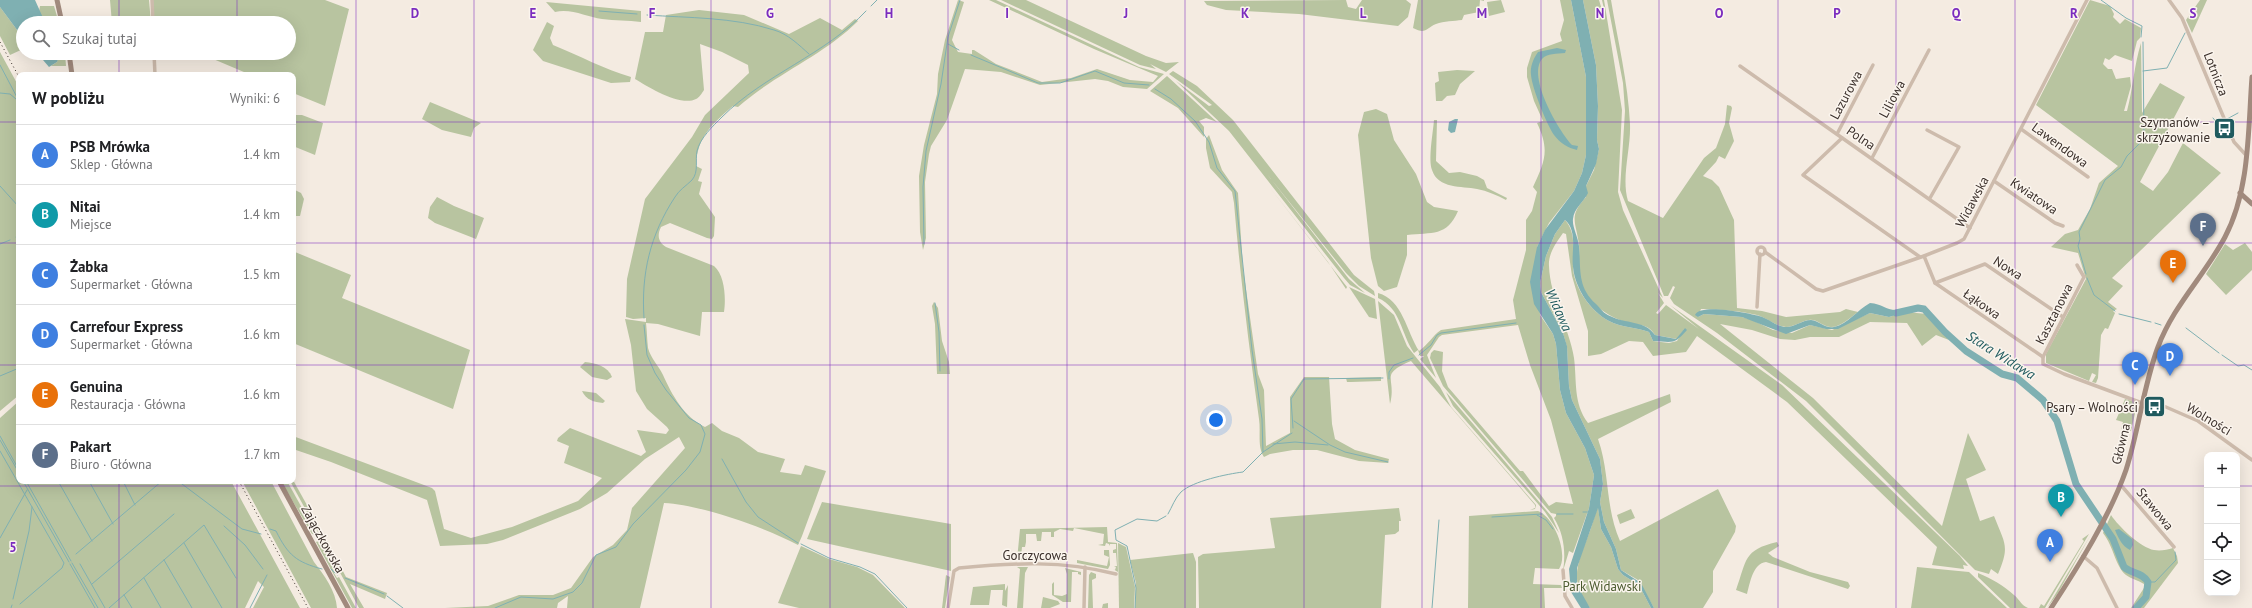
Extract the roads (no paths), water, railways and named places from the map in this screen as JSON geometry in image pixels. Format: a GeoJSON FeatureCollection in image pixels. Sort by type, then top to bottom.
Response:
{"type":"FeatureCollection","features":[{"type":"Feature","properties":{"kind":"main road"},"geometry":{"type":"LineString","coordinates":[[57,0],[60,16]]}},
{"type":"Feature","properties":{"kind":"main road"},"geometry":{"type":"LineString","coordinates":[[70,60],[72,72]]}},
{"type":"Feature","properties":{"kind":"main road","name":"Główna"},"geometry":{"type":"LineString","coordinates":[[2052,608],[2099,528],[2120,485],[2128,462],[2143,397],[2162,338],[2178,307],[2226,235],[2240,193],[2246,154],[2252,77]]}},
{"type":"Feature","properties":{"kind":"main road"},"geometry":{"type":"LineString","coordinates":[[2240,193],[2252,204]]}},
{"type":"Feature","properties":{"kind":"main road","name":"Zajączkowska"},"geometry":{"type":"LineString","coordinates":[[281,484],[348,608]]}},
{"type":"Feature","properties":{"kind":"street"},"geometry":{"type":"LineString","coordinates":[[152,0],[153,16]]}},
{"type":"Feature","properties":{"kind":"street","name":"Widawska"},"geometry":{"type":"LineString","coordinates":[[1765,252],[1820,291],[1958,243],[1964,239],[2087,0]]}},
{"type":"Feature","properties":{"kind":"street","name":"Lotnicza"},"geometry":{"type":"LineString","coordinates":[[2169,0],[2182,18],[2234,142],[2246,154]]}},
{"type":"Feature","properties":{"kind":"street","name":"Liliowa"},"geometry":{"type":"LineString","coordinates":[[1872,158],[1929,50]]}},
{"type":"Feature","properties":{"kind":"street"},"geometry":{"type":"LineString","coordinates":[[154,60],[155,72]]}},
{"type":"Feature","properties":{"kind":"street","name":"Polna"},"geometry":{"type":"LineString","coordinates":[[1740,66],[1930,198],[1970,228]]}},
{"type":"Feature","properties":{"kind":"street","name":"Lazurowa"},"geometry":{"type":"LineString","coordinates":[[1837,134],[1873,66]]}},
{"type":"Feature","properties":{"kind":"street","name":"Lawendowa"},"geometry":{"type":"LineString","coordinates":[[2021,129],[2088,177]]}},
{"type":"Feature","properties":{"kind":"street"},"geometry":{"type":"LineString","coordinates":[[1927,130],[1959,147],[1930,198]]}},
{"type":"Feature","properties":{"kind":"street"},"geometry":{"type":"LineString","coordinates":[[1842,138],[1803,175],[1922,256],[1935,283]]}},
{"type":"Feature","properties":{"kind":"street","name":"Kwiatowa"},"geometry":{"type":"LineString","coordinates":[[1994,181],[2055,223],[2063,226]]}},
{"type":"Feature","properties":{"kind":"street"},"geometry":{"type":"LineString","coordinates":[[1758,307],[1760,254],[1757,250],[1760,247],[1764,248],[1765,252],[1760,254]]}},
{"type":"Feature","properties":{"kind":"street","name":"Nowa"},"geometry":{"type":"LineString","coordinates":[[1935,283],[1985,264],[2064,317]]}},
{"type":"Feature","properties":{"kind":"street","name":"Kasztanowa"},"geometry":{"type":"LineString","coordinates":[[2077,265],[2084,277],[2043,356],[2043,363],[2046,367],[2142,403]]}},
{"type":"Feature","properties":{"kind":"street","name":"Łąkowa"},"geometry":{"type":"LineString","coordinates":[[1935,283],[2043,356]]}},
{"type":"Feature","properties":{"kind":"street","name":"Wolności"},"geometry":{"type":"LineString","coordinates":[[2143,397],[2198,421],[2252,460]]}},
{"type":"Feature","properties":{"kind":"street","name":"Stawowa"},"geometry":{"type":"LineString","coordinates":[[2120,485],[2174,547]]}},
{"type":"Feature","properties":{"kind":"street"},"geometry":{"type":"LineString","coordinates":[[2083,556],[2099,571],[2117,608]]}},
{"type":"Feature","properties":{"kind":"street","name":"Gorczycowa"},"geometry":{"type":"LineString","coordinates":[[948,608],[954,571],[959,568],[1030,563],[1085,567],[1116,574]]}},
{"type":"Feature","properties":{"kind":"street"},"geometry":{"type":"LineString","coordinates":[[1084,608],[1085,567]]}},
{"type":"Feature","properties":{"kind":"street"},"geometry":{"type":"LineString","coordinates":[[1563,570],[1566,596],[1572,608]]}},
{"type":"Feature","properties":{"kind":"water"},"geometry":{"type":"Polygon","coordinates":[[[0,0],[35,0],[42,16],[16,16],[16,29],[0,7],[0,0]]]}},
{"type":"Feature","properties":{"kind":"water"},"geometry":{"type":"Polygon","coordinates":[[[1571,0],[1583,0],[1596,65],[1598,106],[1597,140],[1599,149],[1596,164],[1586,186],[1588,193],[1577,208],[1573,219],[1573,225],[1578,239],[1580,270],[1583,284],[1590,298],[1602,311],[1608,315],[1646,327],[1655,335],[1676,339],[1685,328],[1687,330],[1673,342],[1653,341],[1649,332],[1614,323],[1602,317],[1590,305],[1580,291],[1574,275],[1573,236],[1569,225],[1565,220],[1555,234],[1546,256],[1540,283],[1541,292],[1563,333],[1567,346],[1569,386],[1572,400],[1600,459],[1603,484],[1600,502],[1604,522],[1616,549],[1621,570],[1641,583],[1654,608],[1651,608],[1639,585],[1623,575],[1618,569],[1611,547],[1601,529],[1598,508],[1577,568],[1577,585],[1590,608],[1581,608],[1571,592],[1569,569],[1589,508],[1594,475],[1585,448],[1566,413],[1560,390],[1556,344],[1553,334],[1534,304],[1530,282],[1537,247],[1545,230],[1574,191],[1582,173],[1586,155],[1586,77],[1571,0]]]}},
{"type":"Feature","properties":{"kind":"water"},"geometry":{"type":"Polygon","coordinates":[[[1557,48],[1566,50],[1565,53],[1544,57],[1538,67],[1541,90],[1546,104],[1566,138],[1572,145],[1578,146],[1577,150],[1564,145],[1554,135],[1540,106],[1532,81],[1531,66],[1538,52],[1557,48]]]}},
{"type":"Feature","properties":{"kind":"water"},"geometry":{"type":"Polygon","coordinates":[[[43,60],[58,60],[57,62],[49,67],[43,60]]]}},
{"type":"Feature","properties":{"kind":"water"},"geometry":{"type":"Polygon","coordinates":[[[1458,119],[1455,132],[1451,133],[1448,130],[1449,122],[1458,119]]]}},
{"type":"Feature","properties":{"kind":"water"},"geometry":{"type":"Polygon","coordinates":[[[1870,303],[1894,310],[1905,309],[1906,312],[1889,317],[1870,313],[1838,329],[1826,329],[1810,325],[1786,334],[1742,317],[1704,314],[1698,317],[1695,315],[1699,311],[1715,309],[1759,316],[1784,327],[1811,320],[1825,326],[1834,327],[1844,323],[1870,303]]]}},
{"type":"Feature","properties":{"kind":"water"},"geometry":{"type":"Polygon","coordinates":[[[2119,529],[2132,539],[2133,545],[2130,550],[2127,549],[2118,536],[2115,530],[2119,529]]]}},
{"type":"Feature","properties":{"kind":"waterway"},"geometry":{"type":"LineString","coordinates":[[871,6],[877,0]]}},
{"type":"Feature","properties":{"kind":"waterway"},"geometry":{"type":"LineString","coordinates":[[924,244],[923,187],[926,151],[941,84],[948,37],[960,0]]}},
{"type":"Feature","properties":{"kind":"waterway"},"geometry":{"type":"LineString","coordinates":[[2101,0],[2126,18],[2142,26],[2141,37]]}},
{"type":"Feature","properties":{"kind":"waterway"},"geometry":{"type":"LineString","coordinates":[[599,11],[637,14]]}},
{"type":"Feature","properties":{"kind":"waterway"},"geometry":{"type":"LineString","coordinates":[[644,318],[644,286],[653,240],[666,211],[678,192],[694,177],[696,170],[696,155],[704,137],[711,128],[739,102],[757,88],[814,53],[850,26],[866,11]]}},
{"type":"Feature","properties":{"kind":"waterway"},"geometry":{"type":"LineString","coordinates":[[647,15],[727,20],[758,26],[784,34],[809,54]]}},
{"type":"Feature","properties":{"kind":"waterway"},"geometry":{"type":"LineString","coordinates":[[2143,71],[2167,68],[2185,33]]}},
{"type":"Feature","properties":{"kind":"waterway"},"geometry":{"type":"LineString","coordinates":[[2086,274],[2078,246],[2080,239],[2079,232],[2105,180],[2121,167],[2127,156],[2144,139],[2143,42]]}},
{"type":"Feature","properties":{"kind":"waterway"},"geometry":{"type":"LineString","coordinates":[[948,44],[959,50]]}},
{"type":"Feature","properties":{"kind":"waterway"},"geometry":{"type":"LineString","coordinates":[[971,55],[1038,83],[1060,83],[1095,71],[1124,83],[1149,85]]}},
{"type":"Feature","properties":{"kind":"waterway"},"geometry":{"type":"LineString","coordinates":[[0,65],[16,95]]}},
{"type":"Feature","properties":{"kind":"waterway"},"geometry":{"type":"LineString","coordinates":[[1155,89],[1171,99],[1195,121],[1209,142],[1217,168],[1235,191],[1252,350],[1262,419],[1263,452]]}},
{"type":"Feature","properties":{"kind":"waterway"},"geometry":{"type":"LineString","coordinates":[[0,93],[10,94],[16,99]]}},
{"type":"Feature","properties":{"kind":"waterway"},"geometry":{"type":"LineString","coordinates":[[2227,119],[2238,113]]}},
{"type":"Feature","properties":{"kind":"waterway"},"geometry":{"type":"LineString","coordinates":[[2213,118],[2217,123],[2221,122]]}},
{"type":"Feature","properties":{"kind":"waterway"},"geometry":{"type":"LineString","coordinates":[[0,186],[16,204]]}},
{"type":"Feature","properties":{"kind":"waterway"},"geometry":{"type":"LineString","coordinates":[[0,244],[10,240]]}},
{"type":"Feature","properties":{"kind":"waterway"},"geometry":{"type":"LineString","coordinates":[[2087,278],[2094,295],[2115,311]]}},
{"type":"Feature","properties":{"kind":"waterway"},"geometry":{"type":"LineString","coordinates":[[935,303],[939,332],[940,371]]}},
{"type":"Feature","properties":{"kind":"waterway","name":"Stara Widawa"},"geometry":{"type":"LineString","coordinates":[[1896,313],[1918,308],[1924,309],[1945,332],[1966,351],[2002,374],[2017,378],[2043,400],[2057,421],[2076,484],[2113,539],[2124,567],[2143,576],[2148,582],[2146,597],[2136,608]]}},
{"type":"Feature","properties":{"kind":"waterway"},"geometry":{"type":"LineString","coordinates":[[2119,314],[2151,322]]}},
{"type":"Feature","properties":{"kind":"waterway"},"geometry":{"type":"LineString","coordinates":[[1419,355],[1431,345],[1437,335],[1441,333],[1516,323]]}},
{"type":"Feature","properties":{"kind":"waterway"},"geometry":{"type":"LineString","coordinates":[[2155,323],[2161,325]]}},
{"type":"Feature","properties":{"kind":"waterway"},"geometry":{"type":"LineString","coordinates":[[495,608],[521,597],[553,599],[573,592],[582,583],[596,555],[616,547],[633,524],[686,470],[700,452],[705,434],[701,425],[689,418],[666,390],[655,373],[647,355],[644,325]]}},
{"type":"Feature","properties":{"kind":"waterway"},"geometry":{"type":"LineString","coordinates":[[2186,328],[2219,353]]}},
{"type":"Feature","properties":{"kind":"waterway"},"geometry":{"type":"LineString","coordinates":[[2222,355],[2238,366],[2244,365],[2252,370]]}},
{"type":"Feature","properties":{"kind":"waterway"},"geometry":{"type":"LineString","coordinates":[[1389,379],[1389,372],[1394,365],[1413,358]]}},
{"type":"Feature","properties":{"kind":"waterway"},"geometry":{"type":"LineString","coordinates":[[0,376],[16,369]]}},
{"type":"Feature","properties":{"kind":"waterway"},"geometry":{"type":"LineString","coordinates":[[1293,428],[1291,399],[1304,379],[1383,378]]}},
{"type":"Feature","properties":{"kind":"waterway"},"geometry":{"type":"LineString","coordinates":[[1294,421],[1330,445],[1345,452],[1388,462]]}},
{"type":"Feature","properties":{"kind":"waterway"},"geometry":{"type":"LineString","coordinates":[[1168,514],[1177,497],[1186,488],[1202,481],[1228,474],[1243,472],[1263,452],[1292,433]]}},
{"type":"Feature","properties":{"kind":"waterway"},"geometry":{"type":"LineString","coordinates":[[0,436],[16,465]]}},
{"type":"Feature","properties":{"kind":"waterway"},"geometry":{"type":"LineString","coordinates":[[0,440],[16,468]]}},
{"type":"Feature","properties":{"kind":"waterway"},"geometry":{"type":"LineString","coordinates":[[1273,444],[1295,442],[1328,445]]}},
{"type":"Feature","properties":{"kind":"waterway"},"geometry":{"type":"LineString","coordinates":[[0,451],[16,479]]}},
{"type":"Feature","properties":{"kind":"waterway"},"geometry":{"type":"LineString","coordinates":[[722,459],[746,502],[758,517],[798,543]]}},
{"type":"Feature","properties":{"kind":"waterway"},"geometry":{"type":"LineString","coordinates":[[19,484],[64,563],[62,568],[20,604]]}},
{"type":"Feature","properties":{"kind":"waterway"},"geometry":{"type":"LineString","coordinates":[[25,484],[69,562]]}},
{"type":"Feature","properties":{"kind":"waterway"},"geometry":{"type":"LineString","coordinates":[[28,484],[71,561]]}},
{"type":"Feature","properties":{"kind":"waterway"},"geometry":{"type":"LineString","coordinates":[[60,484],[92,541]]}},
{"type":"Feature","properties":{"kind":"waterway"},"geometry":{"type":"LineString","coordinates":[[91,484],[113,524]]}},
{"type":"Feature","properties":{"kind":"waterway"},"geometry":{"type":"LineString","coordinates":[[124,484],[135,505]]}},
{"type":"Feature","properties":{"kind":"waterway"},"geometry":{"type":"LineString","coordinates":[[76,554],[158,484]]}},
{"type":"Feature","properties":{"kind":"waterway"},"geometry":{"type":"LineString","coordinates":[[182,484],[242,529],[261,534]]}},
{"type":"Feature","properties":{"kind":"waterway"},"geometry":{"type":"LineString","coordinates":[[0,538],[27,490]]}},
{"type":"Feature","properties":{"kind":"waterway"},"geometry":{"type":"LineString","coordinates":[[13,599],[29,531],[32,507]]}},
{"type":"Feature","properties":{"kind":"waterway"},"geometry":{"type":"LineString","coordinates":[[1583,512],[1588,512]]}},
{"type":"Feature","properties":{"kind":"waterway"},"geometry":{"type":"LineString","coordinates":[[92,584],[174,514]]}},
{"type":"Feature","properties":{"kind":"waterway"},"geometry":{"type":"LineString","coordinates":[[1492,517],[1542,514]]}},
{"type":"Feature","properties":{"kind":"waterway"},"geometry":{"type":"LineString","coordinates":[[1557,514],[1573,514]]}},
{"type":"Feature","properties":{"kind":"waterway"},"geometry":{"type":"LineString","coordinates":[[1537,515],[1546,520],[1553,529]]}},
{"type":"Feature","properties":{"kind":"waterway"},"geometry":{"type":"LineString","coordinates":[[1135,608],[1136,588],[1127,546],[1116,540],[1115,530],[1137,519],[1157,521],[1166,516]]}},
{"type":"Feature","properties":{"kind":"waterway"},"geometry":{"type":"LineString","coordinates":[[1432,608],[1439,520]]}},
{"type":"Feature","properties":{"kind":"waterway"},"geometry":{"type":"LineString","coordinates":[[109,608],[204,525],[236,578]]}},
{"type":"Feature","properties":{"kind":"waterway"},"geometry":{"type":"LineString","coordinates":[[224,526],[245,545],[263,569]]}},
{"type":"Feature","properties":{"kind":"waterway"},"geometry":{"type":"LineString","coordinates":[[270,529],[276,531],[289,552],[299,560],[322,569]]}},
{"type":"Feature","properties":{"kind":"waterway"},"geometry":{"type":"LineString","coordinates":[[184,543],[222,608]]}},
{"type":"Feature","properties":{"kind":"waterway"},"geometry":{"type":"LineString","coordinates":[[801,544],[829,558],[860,567],[875,574],[907,608]]}},
{"type":"Feature","properties":{"kind":"waterway"},"geometry":{"type":"LineString","coordinates":[[2148,582],[2155,582],[2176,560],[2175,552]]}},
{"type":"Feature","properties":{"kind":"waterway"},"geometry":{"type":"LineString","coordinates":[[164,560],[192,608]]}},
{"type":"Feature","properties":{"kind":"waterway"},"geometry":{"type":"LineString","coordinates":[[72,563],[98,608]]}},
{"type":"Feature","properties":{"kind":"waterway"},"geometry":{"type":"LineString","coordinates":[[70,564],[95,608]]}},
{"type":"Feature","properties":{"kind":"waterway"},"geometry":{"type":"LineString","coordinates":[[80,564],[105,608]]}},
{"type":"Feature","properties":{"kind":"waterway"},"geometry":{"type":"LineString","coordinates":[[331,569],[337,575]]}},
{"type":"Feature","properties":{"kind":"waterway"},"geometry":{"type":"LineString","coordinates":[[250,608],[267,575]]}},
{"type":"Feature","properties":{"kind":"waterway"},"geometry":{"type":"LineString","coordinates":[[144,578],[161,608]]}},
{"type":"Feature","properties":{"kind":"waterway"},"geometry":{"type":"LineString","coordinates":[[345,578],[384,594]]}},
{"type":"Feature","properties":{"kind":"waterway"},"geometry":{"type":"LineString","coordinates":[[124,595],[132,608]]}},
{"type":"Feature","properties":{"kind":"waterway"},"geometry":{"type":"LineString","coordinates":[[387,596],[403,608]]}},
{"type":"Feature","properties":{"kind":"railway"},"geometry":{"type":"LineString","coordinates":[[0,42],[16,72]]}},
{"type":"Feature","properties":{"kind":"railway"},"geometry":{"type":"LineString","coordinates":[[241,484],[308,608]]}},
{"type":"Feature","properties":{"kind":"place","name":"Szymanów – skrzyżowanie"},"geometry":{"type":"Point","coordinates":[2225,129]}},
{"type":"Feature","properties":{"kind":"place","name":"Pakart"},"geometry":{"type":"Point","coordinates":[2203,246]}},
{"type":"Feature","properties":{"kind":"place","name":"Genuina"},"geometry":{"type":"Point","coordinates":[2173,283]}},
{"type":"Feature","properties":{"kind":"place","name":"Carrefour Express"},"geometry":{"type":"Point","coordinates":[2170,376]}},
{"type":"Feature","properties":{"kind":"place","name":"Żabka"},"geometry":{"type":"Point","coordinates":[2135,385]}},
{"type":"Feature","properties":{"kind":"place","name":"Psary – Wolności"},"geometry":{"type":"Point","coordinates":[2154,407]}},
{"type":"Feature","properties":{"kind":"place","name":"Nitai"},"geometry":{"type":"Point","coordinates":[2061,517]}},
{"type":"Feature","properties":{"kind":"place","name":"PSB Mrówka"},"geometry":{"type":"Point","coordinates":[2050,562]}},
{"type":"Feature","properties":{"kind":"water label","name":"Widawa"},"geometry":{"type":"Point","coordinates":[1559,310]}},
{"type":"Feature","properties":{"kind":"park label","name":"Park Widawski"},"geometry":{"type":"Point","coordinates":[1602,586]}}]}
